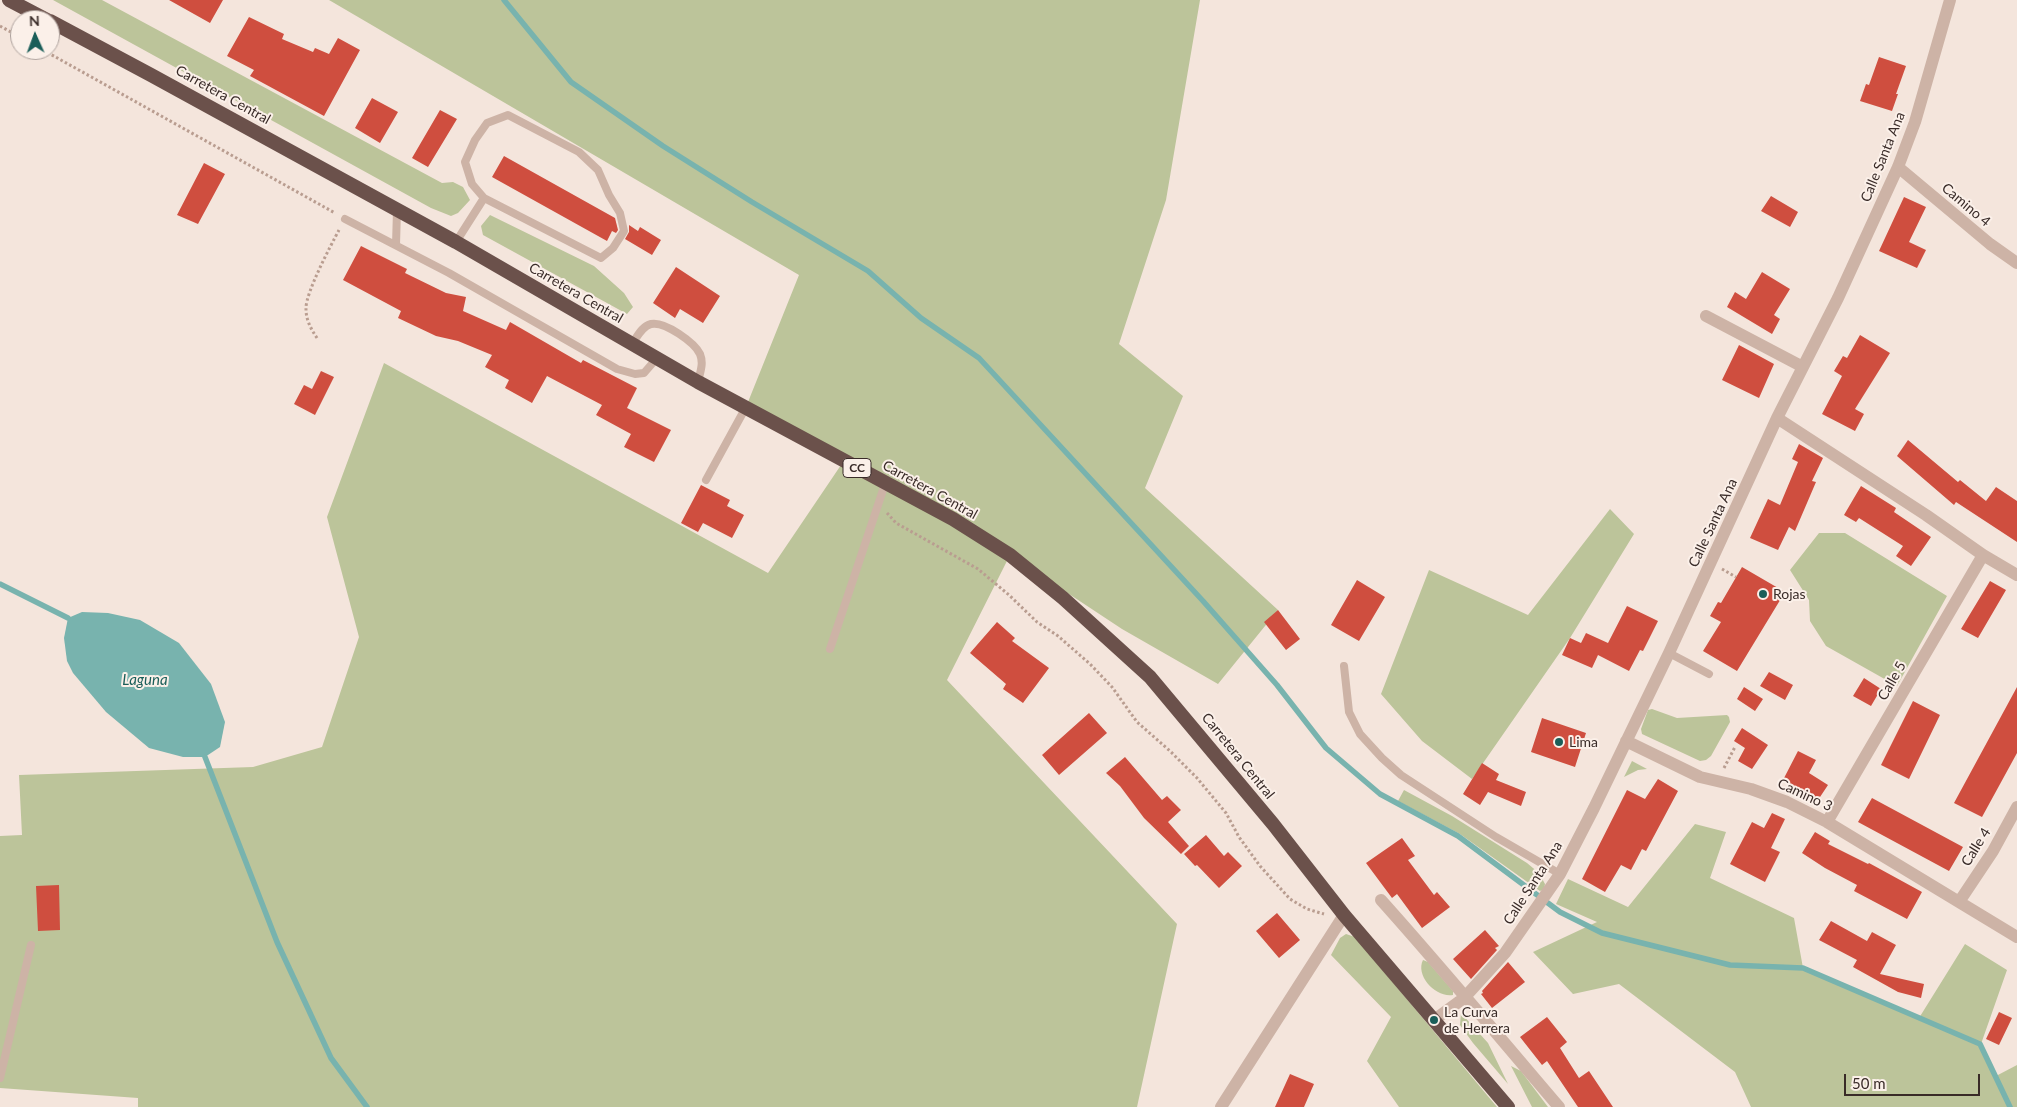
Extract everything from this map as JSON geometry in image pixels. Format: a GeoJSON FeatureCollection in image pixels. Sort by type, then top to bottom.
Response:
{"type":"FeatureCollection","features":[{"type":"Feature","properties":{"kind":"highway","name":"Carretera Central"},"geometry":{"type":"LineString","coordinates":[[9,0],[28,10]]}},
{"type":"Feature","properties":{"kind":"highway","name":"Carretera Central"},"geometry":{"type":"LineString","coordinates":[[60,27],[456,242],[698,382],[953,519],[1010,555],[1063,598],[1150,677],[1274,824],[1344,915],[1508,1107]]}},
{"type":"Feature","properties":{"kind":"street","name":"Calle Santa Ana"},"geometry":{"type":"LineString","coordinates":[[1434,1020],[1464,998],[1505,953],[1556,879],[1626,741],[1670,653],[1778,418],[1838,298],[1898,167],[1915,122],[1950,0]]}},
{"type":"Feature","properties":{"kind":"street","name":"Camino 4"},"geometry":{"type":"LineString","coordinates":[[1898,167],[1990,244],[2017,263]]}},
{"type":"Feature","properties":{"kind":"street"},"geometry":{"type":"LineString","coordinates":[[1706,316],[1803,367]]}},
{"type":"Feature","properties":{"kind":"street"},"geometry":{"type":"LineString","coordinates":[[1778,418],[1926,515],[1983,555],[2017,575]]}},
{"type":"Feature","properties":{"kind":"street","name":"Calle 5"},"geometry":{"type":"LineString","coordinates":[[1827,822],[1983,555]]}},
{"type":"Feature","properties":{"kind":"street","name":"Camino 3"},"geometry":{"type":"LineString","coordinates":[[1626,741],[1700,777],[1751,789],[1778,798],[1827,822],[2017,937]]}},
{"type":"Feature","properties":{"kind":"street","name":"Calle 4"},"geometry":{"type":"LineString","coordinates":[[1960,902],[2017,807]]}},
{"type":"Feature","properties":{"kind":"street"},"geometry":{"type":"LineString","coordinates":[[1381,900],[1559,1107]]}},
{"type":"Feature","properties":{"kind":"street"},"geometry":{"type":"LineString","coordinates":[[1221,1107],[1344,915]]}},
{"type":"Feature","properties":{"kind":"lane"},"geometry":{"type":"LineString","coordinates":[[508,115],[579,152],[598,170],[609,195],[620,213],[624,231],[613,248],[601,258],[484,198],[472,184],[465,162],[475,140],[488,124],[508,115]]}},
{"type":"Feature","properties":{"kind":"lane"},"geometry":{"type":"LineString","coordinates":[[456,242],[484,198]]}},
{"type":"Feature","properties":{"kind":"lane"},"geometry":{"type":"LineString","coordinates":[[396,210],[396,245]]}},
{"type":"Feature","properties":{"kind":"lane"},"geometry":{"type":"LineString","coordinates":[[345,219],[449,273],[617,369],[635,374],[644,373],[657,358]]}},
{"type":"Feature","properties":{"kind":"lane"},"geometry":{"type":"LineString","coordinates":[[632,344],[642,330],[652,323],[661,324],[676,331],[699,353],[702,364],[698,382]]}},
{"type":"Feature","properties":{"kind":"lane"},"geometry":{"type":"LineString","coordinates":[[706,480],[746,407]]}},
{"type":"Feature","properties":{"kind":"lane"},"geometry":{"type":"LineString","coordinates":[[830,649],[887,484]]}},
{"type":"Feature","properties":{"kind":"lane"},"geometry":{"type":"LineString","coordinates":[[1670,653],[1709,674]]}},
{"type":"Feature","properties":{"kind":"lane"},"geometry":{"type":"LineString","coordinates":[[1344,666],[1349,712],[1360,734],[1382,758],[1401,775],[1496,836],[1556,879]]}},
{"type":"Feature","properties":{"kind":"lane"},"geometry":{"type":"LineString","coordinates":[[0,1078],[31,945]]}},
{"type":"Feature","properties":{"kind":"path"},"geometry":{"type":"LineString","coordinates":[[60,60],[345,219],[325,256],[308,296],[306,308],[310,327],[317,338]]}},
{"type":"Feature","properties":{"kind":"path"},"geometry":{"type":"LineString","coordinates":[[887,484],[884,506],[896,523],[978,569],[1037,622],[1058,636],[1090,664],[1112,687],[1137,722],[1197,778],[1226,813],[1239,837],[1260,866],[1290,899],[1307,909],[1326,915],[1344,915]]}},
{"type":"Feature","properties":{"kind":"path"},"geometry":{"type":"LineString","coordinates":[[1716,782],[1735,747]]}},
{"type":"Feature","properties":{"kind":"green space"},"geometry":{"type":"Polygon","coordinates":[[[53,0],[102,0],[442,183],[453,182],[463,187],[470,200],[458,213],[451,216],[431,208],[53,0]]]}},
{"type":"Feature","properties":{"kind":"green space"},"geometry":{"type":"Polygon","coordinates":[[[329,0],[1200,0],[1166,200],[1119,344],[1183,396],[1145,488],[1278,610],[1218,684],[1122,629],[1010,555],[947,680],[1177,924],[1137,1107],[138,1107],[138,1098],[0,1088],[0,836],[22,835],[19,775],[253,767],[322,747],[359,637],[327,517],[384,363],[768,573],[841,465],[746,407],[799,275],[329,0]]]}},
{"type":"Feature","properties":{"kind":"green space"},"geometry":{"type":"Polygon","coordinates":[[[490,215],[594,266],[624,293],[633,307],[627,314],[483,235],[481,226],[490,215]]]}},
{"type":"Feature","properties":{"kind":"green space"},"geometry":{"type":"Polygon","coordinates":[[[1610,509],[1634,534],[1570,638],[1472,779],[1422,741],[1381,694],[1429,570],[1528,615],[1610,509]]]}},
{"type":"Feature","properties":{"kind":"green space"},"geometry":{"type":"Polygon","coordinates":[[[1819,533],[1845,533],[1947,596],[1897,686],[1826,646],[1810,621],[1809,600],[1790,570],[1819,533]]]}},
{"type":"Feature","properties":{"kind":"green space"},"geometry":{"type":"Polygon","coordinates":[[[1652,709],[1677,718],[1727,715],[1730,722],[1711,756],[1706,760],[1700,761],[1642,734],[1641,729],[1648,710],[1652,709]]]}},
{"type":"Feature","properties":{"kind":"green space"},"geometry":{"type":"Polygon","coordinates":[[[1632,761],[1647,769],[1638,770],[1624,777],[1632,761]]]}},
{"type":"Feature","properties":{"kind":"green space"},"geometry":{"type":"Polygon","coordinates":[[[1404,790],[1452,816],[1527,863],[1539,873],[1545,884],[1544,889],[1540,891],[1460,834],[1398,801],[1404,790]]]}},
{"type":"Feature","properties":{"kind":"green space"},"geometry":{"type":"Polygon","coordinates":[[[1695,824],[1726,832],[1710,878],[1794,918],[1803,968],[1919,1018],[1965,944],[2007,970],[1981,1044],[1996,1076],[2017,1065],[2017,1107],[1751,1107],[1735,1072],[1619,984],[1573,994],[1533,952],[1597,922],[1556,904],[1568,879],[1628,907],[1695,824]]]}},
{"type":"Feature","properties":{"kind":"green space"},"geometry":{"type":"Polygon","coordinates":[[[1346,934],[1355,937],[1497,1107],[1399,1107],[1367,1061],[1391,1017],[1331,955],[1340,938],[1346,934]]]}},
{"type":"Feature","properties":{"kind":"green space"},"geometry":{"type":"Polygon","coordinates":[[[1423,960],[1428,962],[1453,991],[1453,995],[1440,993],[1429,985],[1422,973],[1421,966],[1423,960]]]}},
{"type":"Feature","properties":{"kind":"green space"},"geometry":{"type":"Polygon","coordinates":[[[1461,1013],[1488,1043],[1508,1084],[1460,1025],[1461,1013]]]}},
{"type":"Feature","properties":{"kind":"green space"},"geometry":{"type":"Polygon","coordinates":[[[1511,1066],[1521,1071],[1548,1107],[1532,1107],[1511,1066]]]}},
{"type":"Feature","properties":{"kind":"water","name":"Laguna"},"geometry":{"type":"Polygon","coordinates":[[[82,612],[108,613],[140,620],[179,643],[211,684],[225,722],[220,747],[205,757],[183,757],[149,748],[106,712],[73,673],[67,661],[64,638],[68,618],[82,612]]]}},
{"type":"Feature","properties":{"kind":"building"},"geometry":{"type":"Polygon","coordinates":[[[169,0],[223,0],[210,23],[169,0]]]}},
{"type":"Feature","properties":{"kind":"building"},"geometry":{"type":"Polygon","coordinates":[[[249,17],[284,34],[282,39],[313,52],[315,48],[329,54],[338,38],[360,50],[324,116],[250,76],[254,70],[227,56],[249,17]]]}},
{"type":"Feature","properties":{"kind":"building"},"geometry":{"type":"Polygon","coordinates":[[[1879,57],[1906,66],[1892,111],[1860,101],[1866,84],[1869,85],[1879,57]]]}},
{"type":"Feature","properties":{"kind":"building"},"geometry":{"type":"Polygon","coordinates":[[[372,98],[398,112],[380,143],[355,128],[372,98]]]}},
{"type":"Feature","properties":{"kind":"building"},"geometry":{"type":"Polygon","coordinates":[[[440,110],[457,119],[428,167],[412,158],[440,110]]]}},
{"type":"Feature","properties":{"kind":"building"},"geometry":{"type":"Polygon","coordinates":[[[504,156],[615,218],[618,230],[616,233],[612,231],[607,241],[492,177],[504,156]]]}},
{"type":"Feature","properties":{"kind":"building"},"geometry":{"type":"Polygon","coordinates":[[[204,163],[225,174],[198,224],[177,215],[204,163]]]}},
{"type":"Feature","properties":{"kind":"building"},"geometry":{"type":"Polygon","coordinates":[[[1771,196],[1798,212],[1790,227],[1761,211],[1771,196]]]}},
{"type":"Feature","properties":{"kind":"building"},"geometry":{"type":"Polygon","coordinates":[[[1904,197],[1926,207],[1909,242],[1926,250],[1917,268],[1879,251],[1904,197]]]}},
{"type":"Feature","properties":{"kind":"building"},"geometry":{"type":"Polygon","coordinates":[[[629,225],[638,231],[640,227],[661,240],[652,255],[625,239],[629,232],[629,225]]]}},
{"type":"Feature","properties":{"kind":"building"},"geometry":{"type":"Polygon","coordinates":[[[361,246],[407,269],[405,273],[446,293],[466,297],[463,311],[506,330],[510,322],[581,363],[583,360],[637,388],[627,408],[671,430],[654,462],[624,447],[631,434],[596,415],[602,405],[547,376],[532,403],[505,388],[509,380],[485,367],[492,355],[458,341],[436,336],[398,318],[401,311],[343,280],[361,246]]]}},
{"type":"Feature","properties":{"kind":"building"},"geometry":{"type":"Polygon","coordinates":[[[676,267],[720,296],[703,323],[680,309],[675,318],[653,303],[676,267]]]}},
{"type":"Feature","properties":{"kind":"building"},"geometry":{"type":"Polygon","coordinates":[[[1762,272],[1790,289],[1774,315],[1780,319],[1772,334],[1727,307],[1735,292],[1746,299],[1762,272]]]}},
{"type":"Feature","properties":{"kind":"building"},"geometry":{"type":"Polygon","coordinates":[[[1860,335],[1890,353],[1855,409],[1864,414],[1855,431],[1822,414],[1842,376],[1834,371],[1843,356],[1847,358],[1860,335]]]}},
{"type":"Feature","properties":{"kind":"building"},"geometry":{"type":"Polygon","coordinates":[[[1739,345],[1774,364],[1759,398],[1722,380],[1739,345]]]}},
{"type":"Feature","properties":{"kind":"building"},"geometry":{"type":"Polygon","coordinates":[[[321,371],[334,377],[315,415],[294,404],[304,385],[312,389],[321,371]]]}},
{"type":"Feature","properties":{"kind":"building"},"geometry":{"type":"Polygon","coordinates":[[[1908,440],[1958,482],[1960,480],[1986,501],[1996,487],[2017,501],[2017,542],[1956,502],[1954,505],[1897,456],[1908,440]]]}},
{"type":"Feature","properties":{"kind":"building"},"geometry":{"type":"Polygon","coordinates":[[[1799,444],[1823,458],[1812,481],[1816,482],[1795,531],[1789,527],[1778,550],[1750,538],[1768,499],[1780,505],[1798,462],[1792,459],[1799,444]]]}},
{"type":"Feature","properties":{"kind":"building"},"geometry":{"type":"Polygon","coordinates":[[[701,485],[730,500],[727,506],[744,515],[732,538],[703,523],[698,532],[681,523],[701,485]]]}},
{"type":"Feature","properties":{"kind":"building"},"geometry":{"type":"Polygon","coordinates":[[[1861,486],[1896,508],[1894,512],[1931,537],[1911,566],[1896,556],[1903,546],[1859,518],[1856,522],[1844,515],[1861,486]]]}},
{"type":"Feature","properties":{"kind":"building"},"geometry":{"type":"Polygon","coordinates":[[[1742,567],[1785,592],[1737,671],[1703,651],[1721,622],[1710,616],[1718,602],[1721,603],[1742,567]]]}},
{"type":"Feature","properties":{"kind":"building"},"geometry":{"type":"Polygon","coordinates":[[[1357,580],[1385,597],[1359,641],[1331,625],[1357,580]]]}},
{"type":"Feature","properties":{"kind":"building"},"geometry":{"type":"Polygon","coordinates":[[[1990,581],[2006,590],[1978,638],[1961,629],[1990,581]]]}},
{"type":"Feature","properties":{"kind":"building"},"geometry":{"type":"Polygon","coordinates":[[[1627,606],[1658,621],[1643,651],[1640,650],[1629,671],[1598,655],[1592,668],[1562,655],[1570,638],[1581,643],[1586,633],[1608,643],[1627,606]]]}},
{"type":"Feature","properties":{"kind":"building"},"geometry":{"type":"Polygon","coordinates":[[[1278,610],[1300,639],[1286,650],[1264,622],[1278,610]]]}},
{"type":"Feature","properties":{"kind":"building"},"geometry":{"type":"Polygon","coordinates":[[[997,622],[1015,638],[1012,641],[1049,668],[1023,703],[1003,689],[1006,684],[970,653],[997,622]]]}},
{"type":"Feature","properties":{"kind":"building"},"geometry":{"type":"Polygon","coordinates":[[[1769,672],[1793,685],[1785,700],[1760,686],[1769,672]]]}},
{"type":"Feature","properties":{"kind":"building"},"geometry":{"type":"Polygon","coordinates":[[[1864,678],[1881,689],[1871,706],[1853,696],[1864,678]]]}},
{"type":"Feature","properties":{"kind":"building"},"geometry":{"type":"Polygon","coordinates":[[[1744,687],[1763,699],[1755,711],[1737,699],[1744,687]]]}},
{"type":"Feature","properties":{"kind":"building"},"geometry":{"type":"Polygon","coordinates":[[[2017,687],[2017,753],[1982,817],[1954,803],[2017,687]]]}},
{"type":"Feature","properties":{"kind":"building"},"geometry":{"type":"Polygon","coordinates":[[[1913,701],[1940,715],[1909,779],[1881,765],[1913,701]]]}},
{"type":"Feature","properties":{"kind":"building"},"geometry":{"type":"Polygon","coordinates":[[[1089,713],[1107,733],[1059,775],[1042,755],[1089,713]]]}},
{"type":"Feature","properties":{"kind":"building","name":"Lima"},"geometry":{"type":"Polygon","coordinates":[[[1542,718],[1586,733],[1575,767],[1531,752],[1542,718]]]}},
{"type":"Feature","properties":{"kind":"building"},"geometry":{"type":"Polygon","coordinates":[[[1742,728],[1768,745],[1752,769],[1738,761],[1745,748],[1734,741],[1742,728]]]}},
{"type":"Feature","properties":{"kind":"building"},"geometry":{"type":"Polygon","coordinates":[[[1798,751],[1816,760],[1809,773],[1828,785],[1818,800],[1783,780],[1798,751]]]}},
{"type":"Feature","properties":{"kind":"building"},"geometry":{"type":"Polygon","coordinates":[[[1125,757],[1162,800],[1167,796],[1181,810],[1168,822],[1189,846],[1181,854],[1144,818],[1120,786],[1106,773],[1125,757]]]}},
{"type":"Feature","properties":{"kind":"building"},"geometry":{"type":"Polygon","coordinates":[[[1482,763],[1499,774],[1496,780],[1526,792],[1521,806],[1488,792],[1480,805],[1463,794],[1482,763]]]}},
{"type":"Feature","properties":{"kind":"building"},"geometry":{"type":"Polygon","coordinates":[[[1658,779],[1678,791],[1646,851],[1642,849],[1631,870],[1621,865],[1605,892],[1582,879],[1627,790],[1645,799],[1658,779]]]}},
{"type":"Feature","properties":{"kind":"building"},"geometry":{"type":"Polygon","coordinates":[[[1872,798],[1963,847],[1949,871],[1858,822],[1872,798]]]}},
{"type":"Feature","properties":{"kind":"building"},"geometry":{"type":"Polygon","coordinates":[[[1772,813],[1785,819],[1771,848],[1780,852],[1765,882],[1730,864],[1752,822],[1764,828],[1772,813]]]}},
{"type":"Feature","properties":{"kind":"building"},"geometry":{"type":"Polygon","coordinates":[[[1815,832],[1830,841],[1828,844],[1869,863],[1922,892],[1907,919],[1854,891],[1857,885],[1802,853],[1815,832]]]}},
{"type":"Feature","properties":{"kind":"building"},"geometry":{"type":"Polygon","coordinates":[[[1206,835],[1224,856],[1228,852],[1242,866],[1219,888],[1184,854],[1206,835]]]}},
{"type":"Feature","properties":{"kind":"building"},"geometry":{"type":"Polygon","coordinates":[[[1402,838],[1415,856],[1408,860],[1434,895],[1437,892],[1450,907],[1422,928],[1397,894],[1392,898],[1366,863],[1402,838]]]}},
{"type":"Feature","properties":{"kind":"building"},"geometry":{"type":"Polygon","coordinates":[[[59,885],[60,930],[38,931],[36,886],[59,885]]]}},
{"type":"Feature","properties":{"kind":"building"},"geometry":{"type":"Polygon","coordinates":[[[1277,913],[1300,940],[1279,958],[1256,931],[1277,913]]]}},
{"type":"Feature","properties":{"kind":"building"},"geometry":{"type":"Polygon","coordinates":[[[1831,921],[1867,941],[1872,932],[1896,945],[1880,974],[1924,984],[1921,998],[1898,992],[1853,967],[1857,960],[1819,940],[1831,921]]]}},
{"type":"Feature","properties":{"kind":"building"},"geometry":{"type":"Polygon","coordinates":[[[1485,930],[1499,946],[1495,948],[1497,950],[1471,979],[1453,959],[1485,930]]]}},
{"type":"Feature","properties":{"kind":"building"},"geometry":{"type":"Polygon","coordinates":[[[1508,962],[1525,982],[1492,1008],[1481,994],[1483,993],[1482,991],[1508,962]]]}},
{"type":"Feature","properties":{"kind":"building"},"geometry":{"type":"Polygon","coordinates":[[[1999,1012],[2012,1018],[1999,1045],[1986,1039],[1999,1012]]]}},
{"type":"Feature","properties":{"kind":"building"},"geometry":{"type":"Polygon","coordinates":[[[1547,1017],[1567,1042],[1560,1048],[1579,1078],[1589,1071],[1613,1107],[1578,1107],[1547,1061],[1542,1065],[1520,1037],[1547,1017]]]}},
{"type":"Feature","properties":{"kind":"building"},"geometry":{"type":"Polygon","coordinates":[[[1290,1074],[1314,1084],[1304,1107],[1275,1107],[1290,1074]]]}},
{"type":"Feature","properties":{"kind":"waterway"},"geometry":{"type":"LineString","coordinates":[[504,0],[571,82],[663,146],[868,271],[921,318],[979,358],[1203,601],[1277,685],[1326,748],[1380,794],[1458,836],[1560,912],[1602,933],[1730,965],[1803,968],[1980,1044],[2010,1107]]}},
{"type":"Feature","properties":{"kind":"waterway"},"geometry":{"type":"LineString","coordinates":[[0,584],[68,618]]}},
{"type":"Feature","properties":{"kind":"waterway"},"geometry":{"type":"LineString","coordinates":[[205,757],[277,942],[331,1058],[367,1107]]}},
{"type":"Feature","properties":{"kind":"place","name":"Rojas"},"geometry":{"type":"Point","coordinates":[1763,594]}},
{"type":"Feature","properties":{"kind":"place","name":"Lima"},"geometry":{"type":"Point","coordinates":[1559,742]}},
{"type":"Feature","properties":{"kind":"place","name":"La Curva de Herrera"},"geometry":{"type":"Point","coordinates":[1434,1020]}}]}
